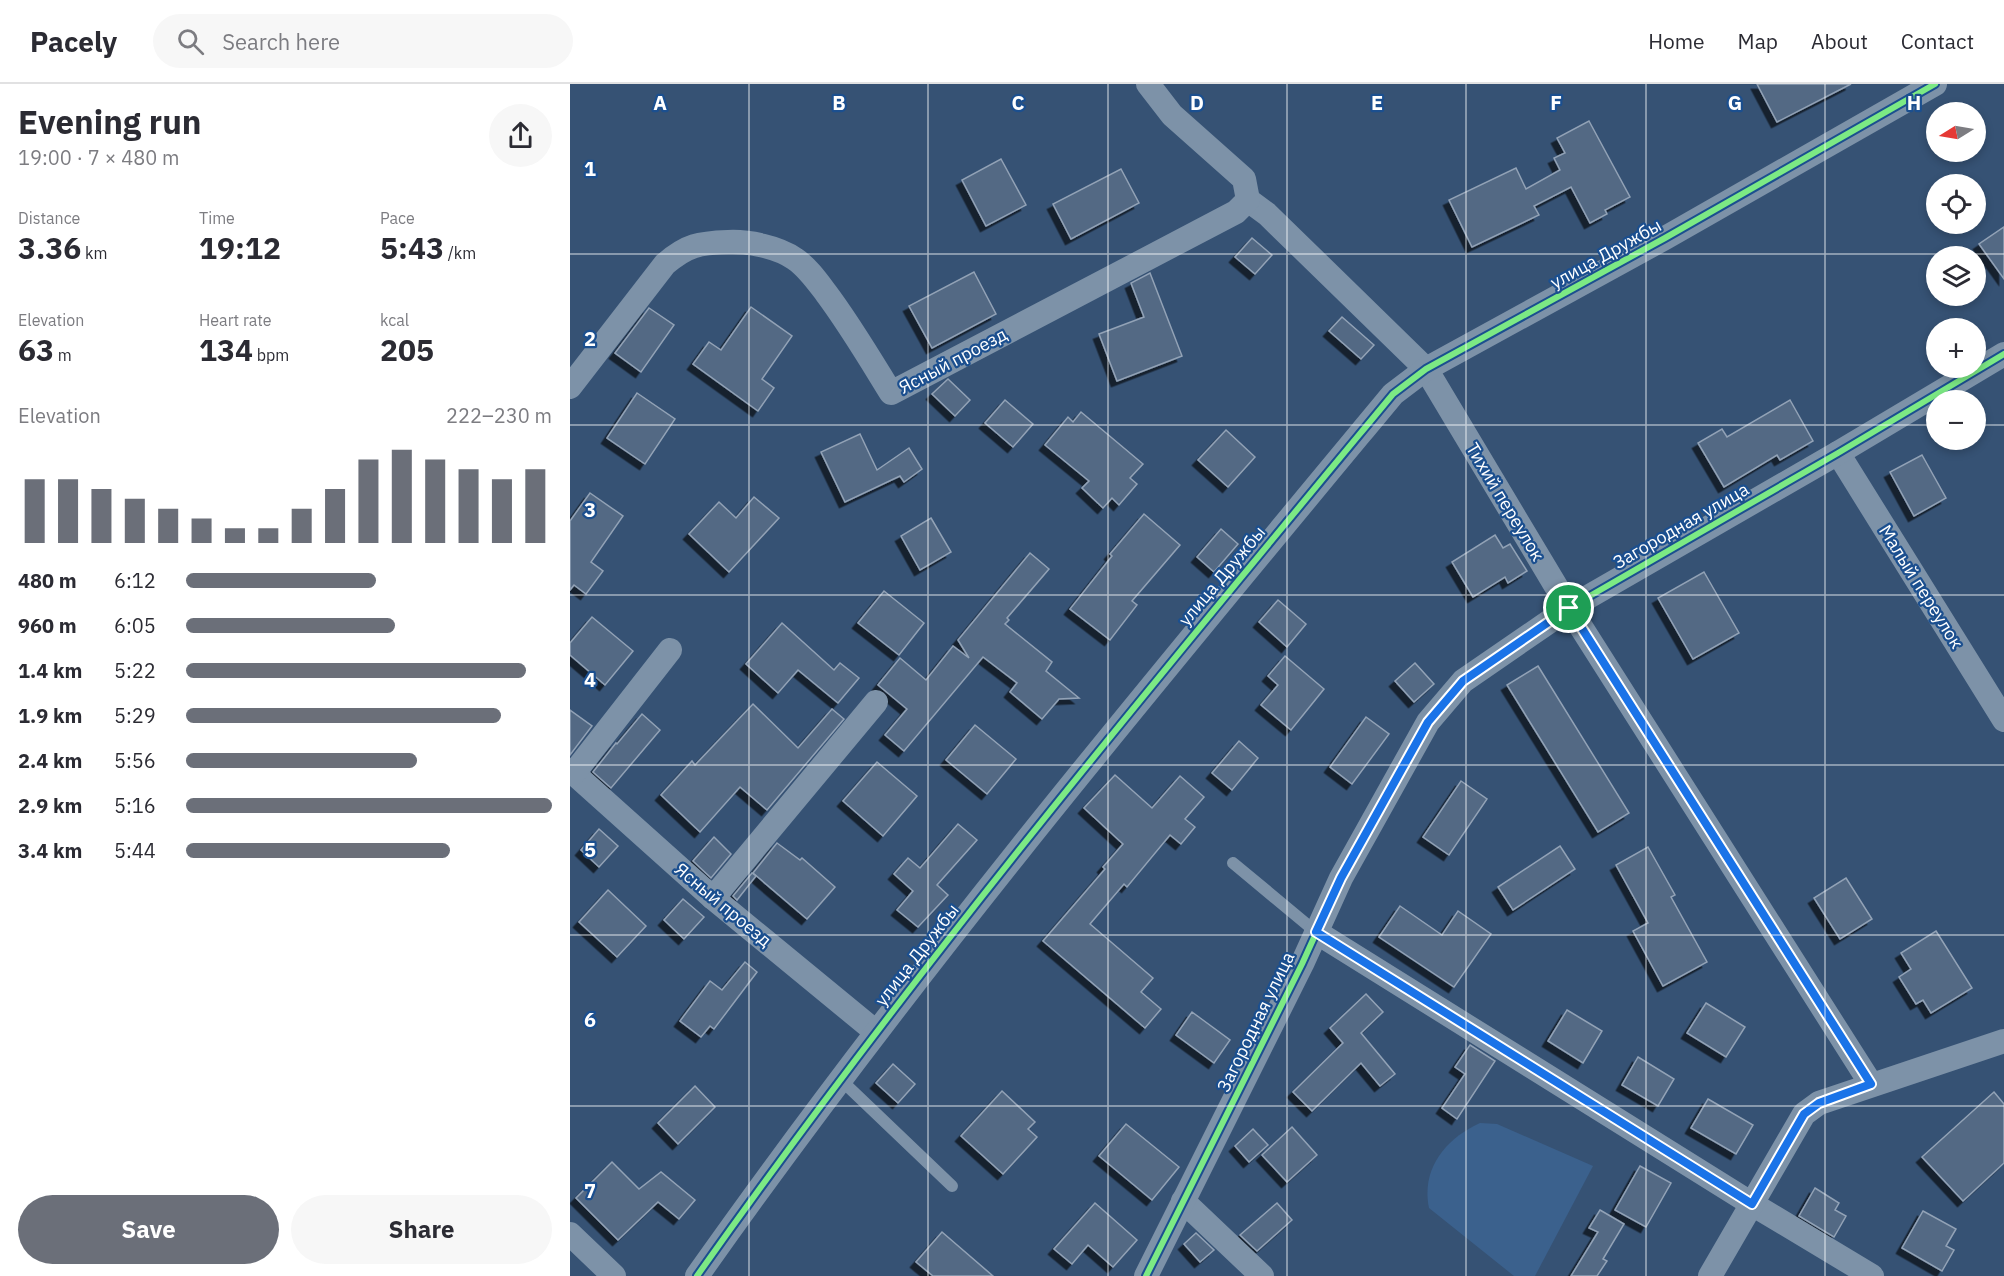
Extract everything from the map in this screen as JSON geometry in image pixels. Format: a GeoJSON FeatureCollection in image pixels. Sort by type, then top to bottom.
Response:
{"type":"FeatureCollection","features":[{"type":"Feature","properties":{"kind":"street"},"geometry":{"type":"LineString","coordinates":[[1148,84],[1172,115],[1244,179],[1248,200]]}},
{"type":"Feature","properties":{"kind":"street","name":"улица Дружбы"},"geometry":{"type":"LineString","coordinates":[[697,1276],[840,1079],[1128,712],[1393,394],[1426,369],[1665,238],[1935,84]]}},
{"type":"Feature","properties":{"kind":"street","name":"Тихий переулок"},"geometry":{"type":"LineString","coordinates":[[1248,200],[1268,214],[1426,369],[1569,608],[1871,1084]]}},
{"type":"Feature","properties":{"kind":"street","name":"Ясный проезд"},"geometry":{"type":"LineString","coordinates":[[570,387],[665,264],[679,251],[697,245],[743,243],[780,251],[795,259],[812,275],[843,316],[891,393],[1236,212],[1248,200]]}},
{"type":"Feature","properties":{"kind":"street","name":"Загородная улица"},"geometry":{"type":"LineString","coordinates":[[1146,1276],[1302,964],[1341,878],[1428,722],[1463,681],[1569,608],[2004,354]]}},
{"type":"Feature","properties":{"kind":"street","name":"Малый переулок"},"geometry":{"type":"LineString","coordinates":[[1838,453],[2004,720]]}},
{"type":"Feature","properties":{"kind":"street","name":"Ясный проезд"},"geometry":{"type":"LineString","coordinates":[[670,650],[572,772],[713,898],[876,1032]]}},
{"type":"Feature","properties":{"kind":"street"},"geometry":{"type":"LineString","coordinates":[[713,898],[876,702]]}},
{"type":"Feature","properties":{"kind":"street"},"geometry":{"type":"LineString","coordinates":[[1316,932],[1752,1204],[1872,1276]]}},
{"type":"Feature","properties":{"kind":"street"},"geometry":{"type":"LineString","coordinates":[[1710,1276],[1804,1114],[1819,1103],[1871,1084],[2004,1041]]}},
{"type":"Feature","properties":{"kind":"street"},"geometry":{"type":"LineString","coordinates":[[1183,1201],[1262,1276]]}},
{"type":"Feature","properties":{"kind":"street"},"geometry":{"type":"LineString","coordinates":[[570,1234],[614,1276]]}},
{"type":"Feature","properties":{"kind":"lane"},"geometry":{"type":"LineString","coordinates":[[1233,863],[1316,932]]}},
{"type":"Feature","properties":{"kind":"lane"},"geometry":{"type":"LineString","coordinates":[[840,1079],[952,1186]]}},
{"type":"Feature","properties":{"kind":"water"},"geometry":{"type":"Polygon","coordinates":[[[1480,1123],[1497,1124],[1593,1166],[1535,1276],[1514,1276],[1429,1208],[1427,1194],[1429,1181],[1438,1157],[1456,1138],[1480,1123]]]}},
{"type":"Feature","properties":{"kind":"building"},"geometry":{"type":"Polygon","coordinates":[[[1757,84],[1851,84],[1777,122],[1757,84]]]}},
{"type":"Feature","properties":{"kind":"building"},"geometry":{"type":"Polygon","coordinates":[[[1589,121],[1630,197],[1605,210],[1607,214],[1590,223],[1571,187],[1534,206],[1539,215],[1472,247],[1449,200],[1516,168],[1526,189],[1560,170],[1554,158],[1565,153],[1557,138],[1589,121]]]}},
{"type":"Feature","properties":{"kind":"building"},"geometry":{"type":"Polygon","coordinates":[[[1001,159],[1026,205],[986,226],[962,180],[1001,159]]]}},
{"type":"Feature","properties":{"kind":"building"},"geometry":{"type":"Polygon","coordinates":[[[1121,169],[1139,203],[1071,239],[1053,204],[1121,169]]]}},
{"type":"Feature","properties":{"kind":"building"},"geometry":{"type":"Polygon","coordinates":[[[2004,227],[2004,279],[1986,254],[1986,246],[1979,244],[2004,227]]]}},
{"type":"Feature","properties":{"kind":"building"},"geometry":{"type":"Polygon","coordinates":[[[1252,238],[1272,255],[1255,274],[1235,257],[1252,238]]]}},
{"type":"Feature","properties":{"kind":"building"},"geometry":{"type":"Polygon","coordinates":[[[974,272],[996,314],[932,348],[909,306],[974,272]]]}},
{"type":"Feature","properties":{"kind":"building"},"geometry":{"type":"Polygon","coordinates":[[[1150,273],[1182,356],[1117,381],[1099,334],[1144,317],[1131,283],[1150,273]]]}},
{"type":"Feature","properties":{"kind":"building"},"geometry":{"type":"Polygon","coordinates":[[[751,307],[792,336],[762,379],[774,388],[758,411],[693,364],[709,342],[721,350],[751,307]]]}},
{"type":"Feature","properties":{"kind":"building"},"geometry":{"type":"Polygon","coordinates":[[[649,308],[674,325],[641,372],[615,353],[649,308]]]}},
{"type":"Feature","properties":{"kind":"building"},"geometry":{"type":"Polygon","coordinates":[[[1342,317],[1374,345],[1361,359],[1329,331],[1342,317]]]}},
{"type":"Feature","properties":{"kind":"building"},"geometry":{"type":"Polygon","coordinates":[[[948,379],[970,400],[955,416],[932,394],[948,379]]]}},
{"type":"Feature","properties":{"kind":"building"},"geometry":{"type":"Polygon","coordinates":[[[637,393],[675,419],[645,464],[607,438],[637,393]]]}},
{"type":"Feature","properties":{"kind":"building"},"geometry":{"type":"Polygon","coordinates":[[[1005,400],[1033,424],[1013,447],[985,423],[1005,400]]]}},
{"type":"Feature","properties":{"kind":"building"},"geometry":{"type":"Polygon","coordinates":[[[1790,400],[1813,441],[1780,460],[1777,455],[1724,487],[1698,443],[1722,429],[1727,437],[1790,400]]]}},
{"type":"Feature","properties":{"kind":"building"},"geometry":{"type":"Polygon","coordinates":[[[1081,412],[1143,464],[1130,478],[1137,484],[1119,505],[1112,498],[1103,508],[1082,488],[1089,481],[1045,445],[1068,417],[1073,422],[1081,412]]]}},
{"type":"Feature","properties":{"kind":"building"},"geometry":{"type":"Polygon","coordinates":[[[1226,430],[1255,457],[1228,487],[1198,460],[1226,430]]]}},
{"type":"Feature","properties":{"kind":"building"},"geometry":{"type":"Polygon","coordinates":[[[860,434],[877,470],[909,448],[922,469],[904,482],[900,476],[845,502],[821,452],[860,434]]]}},
{"type":"Feature","properties":{"kind":"building"},"geometry":{"type":"Polygon","coordinates":[[[1922,455],[1946,498],[1914,516],[1890,472],[1922,455]]]}},
{"type":"Feature","properties":{"kind":"building"},"geometry":{"type":"Polygon","coordinates":[[[590,493],[623,516],[591,562],[603,571],[586,594],[574,585],[570,590],[570,521],[590,493]]]}},
{"type":"Feature","properties":{"kind":"building"},"geometry":{"type":"Polygon","coordinates":[[[754,497],[779,518],[729,572],[689,534],[719,502],[736,518],[754,497]]]}},
{"type":"Feature","properties":{"kind":"building"},"geometry":{"type":"Polygon","coordinates":[[[1144,514],[1180,545],[1132,601],[1137,605],[1110,640],[1070,609],[1112,556],[1110,554],[1144,514]]]}},
{"type":"Feature","properties":{"kind":"building"},"geometry":{"type":"Polygon","coordinates":[[[931,518],[951,552],[920,570],[901,536],[931,518]]]}},
{"type":"Feature","properties":{"kind":"building"},"geometry":{"type":"Polygon","coordinates":[[[1221,529],[1238,544],[1214,572],[1197,557],[1221,529]]]}},
{"type":"Feature","properties":{"kind":"building"},"geometry":{"type":"Polygon","coordinates":[[[1495,535],[1503,548],[1510,544],[1527,571],[1508,583],[1505,577],[1473,597],[1452,562],[1495,535]]]}},
{"type":"Feature","properties":{"kind":"building"},"geometry":{"type":"Polygon","coordinates":[[[1030,553],[1049,569],[1007,618],[1009,620],[1005,624],[1052,662],[1046,671],[1079,698],[1059,699],[1042,719],[1010,692],[1017,683],[983,657],[904,751],[885,735],[907,709],[878,685],[900,658],[926,680],[953,646],[969,658],[958,640],[1030,553]]]}},
{"type":"Feature","properties":{"kind":"building"},"geometry":{"type":"Polygon","coordinates":[[[1704,572],[1739,633],[1693,659],[1658,598],[1704,572]]]}},
{"type":"Feature","properties":{"kind":"building"},"geometry":{"type":"Polygon","coordinates":[[[884,591],[924,623],[899,655],[858,623],[884,591]]]}},
{"type":"Feature","properties":{"kind":"building"},"geometry":{"type":"Polygon","coordinates":[[[1278,600],[1306,624],[1287,647],[1259,622],[1278,600]]]}},
{"type":"Feature","properties":{"kind":"building"},"geometry":{"type":"Polygon","coordinates":[[[592,617],[633,651],[605,685],[570,655],[570,643],[592,617]]]}},
{"type":"Feature","properties":{"kind":"building"},"geometry":{"type":"Polygon","coordinates":[[[782,623],[834,670],[840,663],[859,678],[838,703],[798,670],[778,693],[746,664],[782,623]]]}},
{"type":"Feature","properties":{"kind":"building"},"geometry":{"type":"Polygon","coordinates":[[[1285,656],[1324,689],[1291,730],[1261,705],[1278,685],[1268,676],[1285,656]]]}},
{"type":"Feature","properties":{"kind":"building"},"geometry":{"type":"Polygon","coordinates":[[[1415,663],[1434,684],[1414,702],[1395,681],[1415,663]]]}},
{"type":"Feature","properties":{"kind":"building"},"geometry":{"type":"Polygon","coordinates":[[[1538,666],[1629,813],[1598,832],[1507,685],[1538,666]]]}},
{"type":"Feature","properties":{"kind":"building"},"geometry":{"type":"Polygon","coordinates":[[[753,704],[798,748],[832,709],[844,719],[767,810],[740,787],[700,832],[661,795],[692,761],[695,765],[753,704]]]}},
{"type":"Feature","properties":{"kind":"building"},"geometry":{"type":"Polygon","coordinates":[[[570,710],[592,726],[570,755],[570,710]]]}},
{"type":"Feature","properties":{"kind":"building"},"geometry":{"type":"Polygon","coordinates":[[[642,714],[660,730],[611,788],[593,772],[642,714]]]}},
{"type":"Feature","properties":{"kind":"building"},"geometry":{"type":"Polygon","coordinates":[[[1366,717],[1389,734],[1352,784],[1330,767],[1366,717]]]}},
{"type":"Feature","properties":{"kind":"building"},"geometry":{"type":"Polygon","coordinates":[[[975,725],[1016,759],[987,794],[946,760],[975,725]]]}},
{"type":"Feature","properties":{"kind":"building"},"geometry":{"type":"Polygon","coordinates":[[[1239,741],[1258,758],[1232,790],[1212,773],[1239,741]]]}},
{"type":"Feature","properties":{"kind":"building"},"geometry":{"type":"Polygon","coordinates":[[[877,762],[917,796],[883,836],[843,801],[877,762]]]}},
{"type":"Feature","properties":{"kind":"building"},"geometry":{"type":"Polygon","coordinates":[[[1115,775],[1152,808],[1180,776],[1204,797],[1185,819],[1195,827],[1181,844],[1170,835],[1127,887],[1124,884],[1090,924],[1153,978],[1141,992],[1161,1009],[1145,1028],[1043,941],[1105,869],[1103,867],[1123,844],[1084,808],[1115,775]]]}},
{"type":"Feature","properties":{"kind":"building"},"geometry":{"type":"Polygon","coordinates":[[[1461,781],[1487,799],[1449,855],[1423,837],[1461,781]]]}},
{"type":"Feature","properties":{"kind":"building"},"geometry":{"type":"Polygon","coordinates":[[[958,824],[977,840],[937,885],[948,895],[918,927],[897,910],[913,891],[894,874],[908,858],[920,868],[958,824]]]}},
{"type":"Feature","properties":{"kind":"building"},"geometry":{"type":"Polygon","coordinates":[[[599,829],[618,846],[599,867],[581,850],[599,829]]]}},
{"type":"Feature","properties":{"kind":"building"},"geometry":{"type":"Polygon","coordinates":[[[714,837],[731,854],[711,878],[693,861],[714,837]]]}},
{"type":"Feature","properties":{"kind":"building"},"geometry":{"type":"Polygon","coordinates":[[[777,843],[800,860],[802,858],[835,887],[807,919],[753,873],[777,843]]]}},
{"type":"Feature","properties":{"kind":"building"},"geometry":{"type":"Polygon","coordinates":[[[1560,846],[1575,869],[1513,910],[1498,887],[1560,846]]]}},
{"type":"Feature","properties":{"kind":"building"},"geometry":{"type":"Polygon","coordinates":[[[1648,847],[1675,895],[1671,897],[1707,962],[1663,986],[1633,931],[1648,923],[1616,865],[1648,847]]]}},
{"type":"Feature","properties":{"kind":"building"},"geometry":{"type":"Polygon","coordinates":[[[752,873],[756,876],[737,900],[733,896],[752,873]]]}},
{"type":"Feature","properties":{"kind":"building"},"geometry":{"type":"Polygon","coordinates":[[[1846,878],[1872,919],[1840,939],[1814,898],[1846,878]]]}},
{"type":"Feature","properties":{"kind":"building"},"geometry":{"type":"Polygon","coordinates":[[[608,890],[646,926],[617,957],[579,922],[608,890]]]}},
{"type":"Feature","properties":{"kind":"building"},"geometry":{"type":"Polygon","coordinates":[[[683,899],[704,917],[684,939],[664,920],[683,899]]]}},
{"type":"Feature","properties":{"kind":"building"},"geometry":{"type":"Polygon","coordinates":[[[1400,906],[1442,935],[1458,911],[1491,934],[1454,987],[1379,937],[1400,906]]]}},
{"type":"Feature","properties":{"kind":"building"},"geometry":{"type":"Polygon","coordinates":[[[1936,931],[1972,988],[1931,1013],[1923,1000],[1916,1004],[1899,977],[1911,969],[1901,953],[1936,931]]]}},
{"type":"Feature","properties":{"kind":"building"},"geometry":{"type":"Polygon","coordinates":[[[745,962],[757,972],[714,1029],[710,1026],[701,1037],[680,1021],[710,981],[722,990],[745,962]]]}},
{"type":"Feature","properties":{"kind":"building"},"geometry":{"type":"Polygon","coordinates":[[[1366,994],[1383,1012],[1361,1033],[1395,1074],[1380,1086],[1361,1063],[1312,1111],[1293,1092],[1343,1043],[1330,1028],[1366,994]]]}},
{"type":"Feature","properties":{"kind":"building"},"geometry":{"type":"Polygon","coordinates":[[[1706,1003],[1745,1027],[1726,1057],[1687,1033],[1706,1003]]]}},
{"type":"Feature","properties":{"kind":"building"},"geometry":{"type":"Polygon","coordinates":[[[1567,1010],[1602,1031],[1583,1063],[1548,1041],[1567,1010]]]}},
{"type":"Feature","properties":{"kind":"building"},"geometry":{"type":"Polygon","coordinates":[[[1192,1012],[1230,1040],[1214,1063],[1176,1035],[1192,1012]]]}},
{"type":"Feature","properties":{"kind":"building"},"geometry":{"type":"Polygon","coordinates":[[[1470,1045],[1495,1061],[1457,1119],[1442,1108],[1465,1074],[1455,1067],[1470,1045]]]}},
{"type":"Feature","properties":{"kind":"building"},"geometry":{"type":"Polygon","coordinates":[[[1638,1057],[1674,1079],[1658,1106],[1622,1085],[1638,1057]]]}},
{"type":"Feature","properties":{"kind":"building"},"geometry":{"type":"Polygon","coordinates":[[[893,1064],[915,1084],[898,1103],[876,1083],[893,1064]]]}},
{"type":"Feature","properties":{"kind":"building"},"geometry":{"type":"Polygon","coordinates":[[[695,1086],[715,1107],[678,1144],[658,1123],[695,1086]]]}},
{"type":"Feature","properties":{"kind":"building"},"geometry":{"type":"Polygon","coordinates":[[[1002,1091],[1035,1122],[1028,1129],[1037,1137],[1003,1174],[961,1136],[1002,1091]]]}},
{"type":"Feature","properties":{"kind":"building"},"geometry":{"type":"Polygon","coordinates":[[[1994,1092],[2004,1104],[2004,1163],[1963,1201],[1922,1157],[1994,1092]]]}},
{"type":"Feature","properties":{"kind":"building"},"geometry":{"type":"Polygon","coordinates":[[[1708,1099],[1753,1125],[1736,1154],[1691,1128],[1708,1099]]]}},
{"type":"Feature","properties":{"kind":"building"},"geometry":{"type":"Polygon","coordinates":[[[1126,1124],[1179,1167],[1152,1200],[1099,1156],[1126,1124]]]}},
{"type":"Feature","properties":{"kind":"building"},"geometry":{"type":"Polygon","coordinates":[[[1292,1127],[1317,1155],[1287,1182],[1262,1155],[1292,1127]]]}},
{"type":"Feature","properties":{"kind":"building"},"geometry":{"type":"Polygon","coordinates":[[[1253,1129],[1268,1145],[1249,1162],[1235,1146],[1253,1129]]]}},
{"type":"Feature","properties":{"kind":"building"},"geometry":{"type":"Polygon","coordinates":[[[612,1162],[639,1189],[661,1172],[695,1200],[679,1219],[658,1202],[618,1240],[576,1198],[612,1162]]]}},
{"type":"Feature","properties":{"kind":"building"},"geometry":{"type":"Polygon","coordinates":[[[1640,1166],[1671,1183],[1646,1227],[1615,1210],[1640,1166]]]}},
{"type":"Feature","properties":{"kind":"building"},"geometry":{"type":"Polygon","coordinates":[[[1815,1188],[1839,1203],[1835,1210],[1846,1216],[1834,1237],[1799,1216],[1815,1188]]]}},
{"type":"Feature","properties":{"kind":"building"},"geometry":{"type":"Polygon","coordinates":[[[1095,1203],[1137,1240],[1113,1267],[1088,1245],[1072,1264],[1054,1249],[1095,1203]]]}},
{"type":"Feature","properties":{"kind":"building"},"geometry":{"type":"Polygon","coordinates":[[[1277,1203],[1292,1220],[1257,1251],[1240,1235],[1277,1203]]]}},
{"type":"Feature","properties":{"kind":"building"},"geometry":{"type":"Polygon","coordinates":[[[1600,1210],[1624,1224],[1603,1259],[1607,1261],[1597,1276],[1571,1276],[1598,1232],[1589,1228],[1600,1210]]]}},
{"type":"Feature","properties":{"kind":"building"},"geometry":{"type":"Polygon","coordinates":[[[1923,1211],[1956,1229],[1946,1246],[1954,1250],[1942,1271],[1902,1248],[1923,1211]]]}},
{"type":"Feature","properties":{"kind":"building"},"geometry":{"type":"Polygon","coordinates":[[[942,1232],[993,1276],[933,1276],[916,1262],[942,1232]]]}},
{"type":"Feature","properties":{"kind":"building"},"geometry":{"type":"Polygon","coordinates":[[[1196,1233],[1214,1250],[1200,1262],[1184,1244],[1196,1233]]]}},
{"type":"Feature","properties":{"kind":"cycle path"},"geometry":{"type":"LineString","coordinates":[[697,1276],[779,1162],[949,938],[1036,828],[1393,394],[1426,369],[1665,238],[1935,84]]}},
{"type":"Feature","properties":{"kind":"cycle path"},"geometry":{"type":"LineString","coordinates":[[1146,1276],[1302,964],[1341,878],[1428,722],[1463,681],[1569,608],[2004,354]]}},
{"type":"Feature","properties":{"kind":"route"},"geometry":{"type":"LineString","coordinates":[[1569,608],[1871,1084],[1819,1103],[1804,1114],[1752,1204],[1316,932],[1341,878],[1428,722],[1463,681],[1569,608]]}}]}
